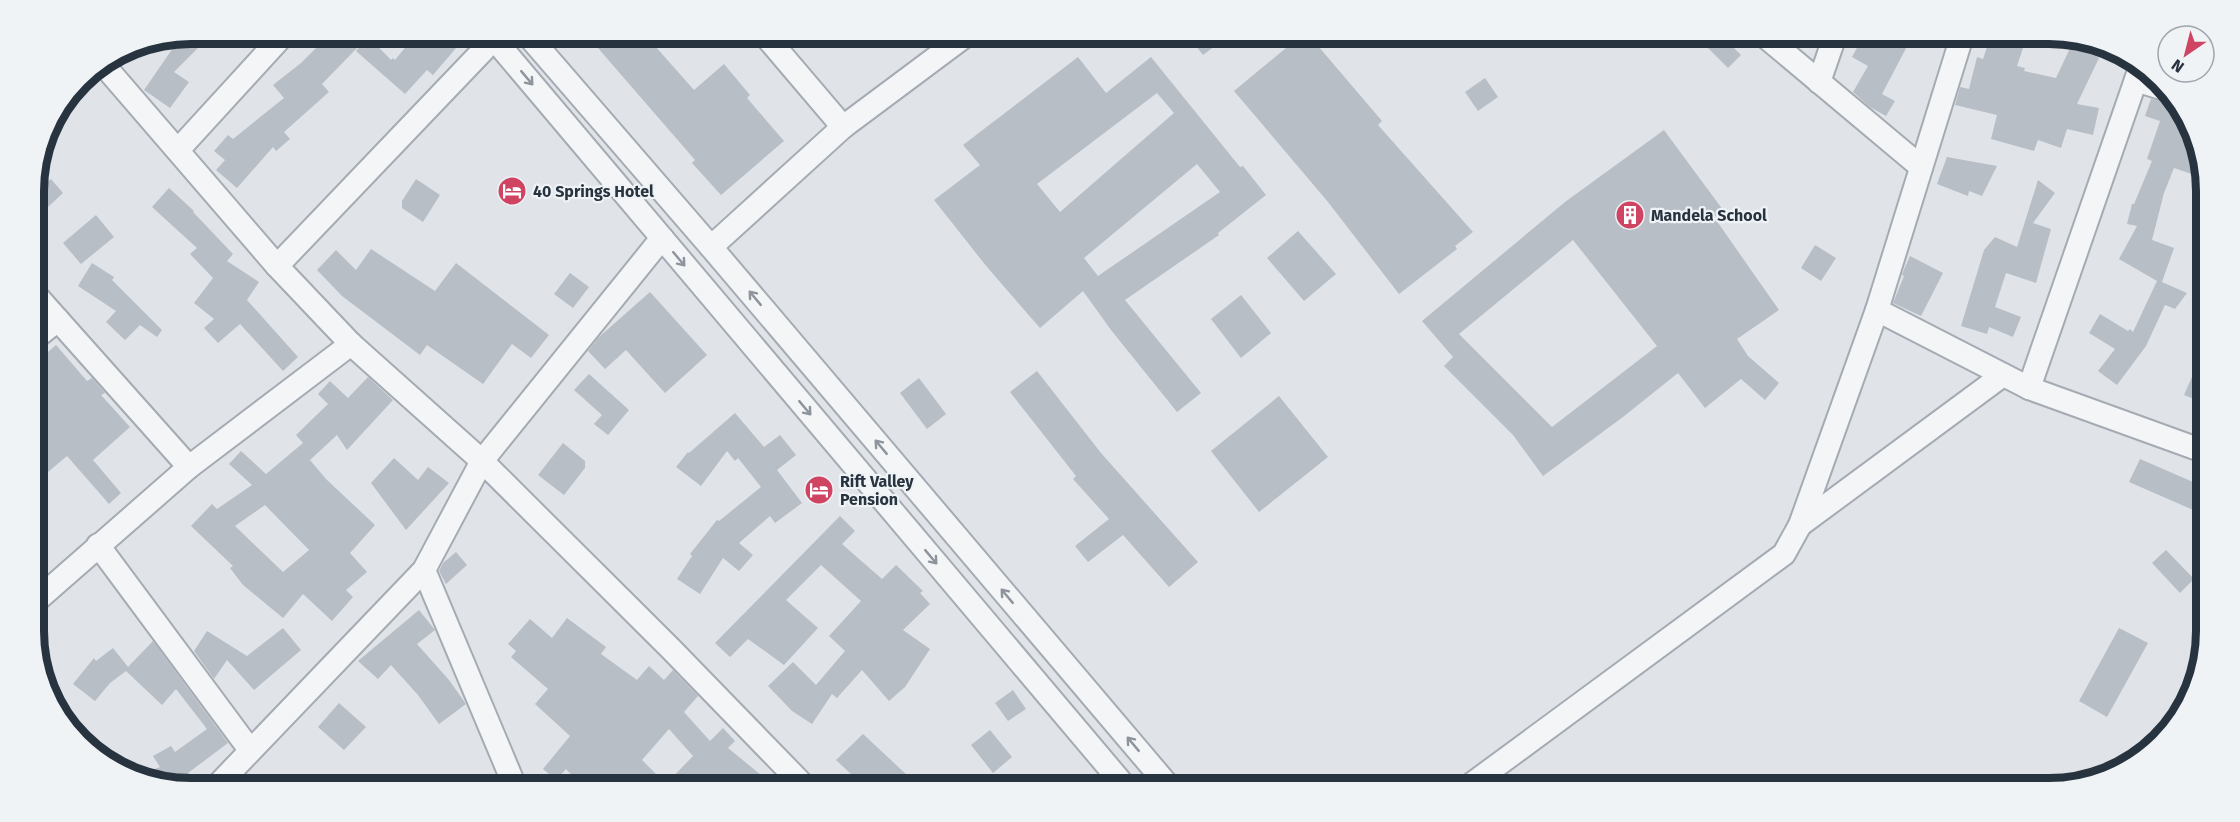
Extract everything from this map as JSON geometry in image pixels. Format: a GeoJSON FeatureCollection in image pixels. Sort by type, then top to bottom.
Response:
{"type":"FeatureCollection","features":[{"type":"Feature","properties":{"kind":"street"},"geometry":{"type":"LineString","coordinates":[[178,150],[275,44]]}},
{"type":"Feature","properties":{"kind":"street"},"geometry":{"type":"LineString","coordinates":[[277,266],[484,44]]}},
{"type":"Feature","properties":{"kind":"street"},"geometry":{"type":"LineString","coordinates":[[498,44],[1117,778]]}},
{"type":"Feature","properties":{"kind":"street"},"geometry":{"type":"LineString","coordinates":[[536,44],[1162,778]]}},
{"type":"Feature","properties":{"kind":"street"},"geometry":{"type":"LineString","coordinates":[[772,44],[843,127]]}},
{"type":"Feature","properties":{"kind":"street"},"geometry":{"type":"LineString","coordinates":[[711,247],[843,127],[954,44]]}},
{"type":"Feature","properties":{"kind":"street"},"geometry":{"type":"LineString","coordinates":[[1774,44],[1921,167]]}},
{"type":"Feature","properties":{"kind":"street"},"geometry":{"type":"LineString","coordinates":[[1819,82],[1832,44]]}},
{"type":"Feature","properties":{"kind":"street"},"geometry":{"type":"LineString","coordinates":[[1481,778],[1784,554],[1800,525],[1877,310],[1960,44]]}},
{"type":"Feature","properties":{"kind":"street"},"geometry":{"type":"LineString","coordinates":[[107,69],[277,266],[351,344],[482,461],[680,657],[796,778]]}},
{"type":"Feature","properties":{"kind":"street"},"geometry":{"type":"LineString","coordinates":[[2030,388],[2138,74]]}},
{"type":"Feature","properties":{"kind":"street"},"geometry":{"type":"LineString","coordinates":[[224,778],[424,570],[482,461],[662,238]]}},
{"type":"Feature","properties":{"kind":"street"},"geometry":{"type":"LineString","coordinates":[[44,304],[189,467]]}},
{"type":"Feature","properties":{"kind":"street"},"geometry":{"type":"LineString","coordinates":[[1877,310],[2030,388],[2196,448]]}},
{"type":"Feature","properties":{"kind":"street"},"geometry":{"type":"LineString","coordinates":[[44,331],[58,320]]}},
{"type":"Feature","properties":{"kind":"street"},"geometry":{"type":"LineString","coordinates":[[44,594],[189,467],[351,344]]}},
{"type":"Feature","properties":{"kind":"street"},"geometry":{"type":"LineString","coordinates":[[1800,525],[2003,375]]}},
{"type":"Feature","properties":{"kind":"street"},"geometry":{"type":"LineString","coordinates":[[98,545],[250,750]]}},
{"type":"Feature","properties":{"kind":"street"},"geometry":{"type":"LineString","coordinates":[[424,570],[509,778]]}},
{"type":"Feature","properties":{"kind":"building"},"geometry":{"type":"Polygon","coordinates":[[[320,44],[353,44],[357,48],[322,84],[329,92],[284,132],[290,139],[276,151],[273,147],[237,188],[216,170],[225,160],[214,151],[228,135],[233,139],[284,98],[273,85],[301,63],[320,44]]]}},
{"type":"Feature","properties":{"kind":"building"},"geometry":{"type":"Polygon","coordinates":[[[362,44],[376,44],[391,60],[393,58],[395,60],[408,44],[459,44],[433,75],[427,70],[405,94],[356,51],[362,44]]]}},
{"type":"Feature","properties":{"kind":"building"},"geometry":{"type":"Polygon","coordinates":[[[595,44],[657,44],[655,46],[694,90],[724,64],[750,95],[747,98],[784,141],[721,195],[692,163],[695,160],[595,44]]]}},
{"type":"Feature","properties":{"kind":"building"},"geometry":{"type":"Polygon","coordinates":[[[1194,44],[1218,44],[1203,55],[1194,44]]]}},
{"type":"Feature","properties":{"kind":"building"},"geometry":{"type":"Polygon","coordinates":[[[1291,44],[1316,44],[1382,121],[1378,125],[1473,232],[1455,246],[1457,249],[1399,294],[1328,202],[1234,91],[1291,44]]]}},
{"type":"Feature","properties":{"kind":"building"},"geometry":{"type":"Polygon","coordinates":[[[1710,44],[1730,44],[1741,55],[1728,68],[1707,47],[1710,44]]]}},
{"type":"Feature","properties":{"kind":"building"},"geometry":{"type":"Polygon","coordinates":[[[1859,44],[1908,44],[1882,94],[1895,101],[1886,116],[1870,107],[1853,92],[1868,66],[1852,57],[1859,44]]]}},
{"type":"Feature","properties":{"kind":"building"},"geometry":{"type":"Polygon","coordinates":[[[1988,44],[2010,44],[2023,48],[2017,66],[2025,68],[2024,71],[2056,78],[2071,45],[2099,58],[2077,104],[2099,108],[2093,135],[2067,129],[2061,148],[2038,140],[2034,151],[1991,139],[1997,115],[1955,105],[1960,87],[1969,89],[1977,57],[1983,59],[1988,44]]]}},
{"type":"Feature","properties":{"kind":"building"},"geometry":{"type":"Polygon","coordinates":[[[175,45],[201,45],[174,72],[189,82],[170,108],[144,90],[175,45]]]}},
{"type":"Feature","properties":{"kind":"building"},"geometry":{"type":"Polygon","coordinates":[[[1078,57],[1106,93],[1151,57],[1240,167],[1243,166],[1266,195],[1218,233],[1219,235],[1125,300],[1201,393],[1177,412],[1111,330],[1083,291],[1040,328],[987,267],[934,200],[980,165],[963,145],[1078,57]],[[1157,93],[1037,184],[1060,212],[1174,113],[1157,93]],[[1197,164],[1084,258],[1098,276],[1220,192],[1197,164]]]}},
{"type":"Feature","properties":{"kind":"building"},"geometry":{"type":"Polygon","coordinates":[[[1485,78],[1498,97],[1478,111],[1465,92],[1485,78]]]}},
{"type":"Feature","properties":{"kind":"building"},"geometry":{"type":"Polygon","coordinates":[[[2151,99],[2167,103],[2181,125],[2191,152],[2195,175],[2174,168],[2164,193],[2152,240],[2174,248],[2162,282],[2187,293],[2175,309],[2165,305],[2146,346],[2117,385],[2098,371],[2115,349],[2089,333],[2100,314],[2133,332],[2157,281],[2119,259],[2137,226],[2127,224],[2132,204],[2134,204],[2152,161],[2147,159],[2160,121],[2145,116],[2151,99]]]}},
{"type":"Feature","properties":{"kind":"building"},"geometry":{"type":"Polygon","coordinates":[[[1664,130],[1723,210],[1714,217],[1779,310],[1737,339],[1748,356],[1779,383],[1765,400],[1741,379],[1705,408],[1678,373],[1543,476],[1513,435],[1444,366],[1453,357],[1422,321],[1565,202],[1664,130]],[[1573,240],[1459,334],[1552,427],[1657,346],[1573,240]]]}},
{"type":"Feature","properties":{"kind":"building"},"geometry":{"type":"Polygon","coordinates":[[[1947,157],[1997,166],[1982,196],[1969,191],[1968,196],[1937,184],[1947,157]]]}},
{"type":"Feature","properties":{"kind":"building"},"geometry":{"type":"Polygon","coordinates":[[[51,179],[63,193],[44,211],[44,185],[51,179]]]}},
{"type":"Feature","properties":{"kind":"building"},"geometry":{"type":"Polygon","coordinates":[[[416,179],[440,195],[423,222],[402,208],[402,201],[416,179]]]}},
{"type":"Feature","properties":{"kind":"building"},"geometry":{"type":"Polygon","coordinates":[[[2038,180],[2055,193],[2033,223],[2051,229],[2036,283],[2006,273],[1995,307],[2021,317],[2013,337],[1989,327],[1987,334],[1961,326],[1984,250],[1995,237],[2017,247],[2038,180]]]}},
{"type":"Feature","properties":{"kind":"building"},"geometry":{"type":"Polygon","coordinates":[[[169,188],[194,211],[233,254],[227,261],[259,282],[247,300],[298,357],[283,371],[240,324],[218,343],[204,328],[214,319],[194,303],[213,278],[190,254],[197,248],[152,207],[169,188]]]}},
{"type":"Feature","properties":{"kind":"building"},"geometry":{"type":"Polygon","coordinates":[[[96,215],[114,237],[81,264],[63,243],[96,215]]]}},
{"type":"Feature","properties":{"kind":"building"},"geometry":{"type":"Polygon","coordinates":[[[1298,231],[1336,274],[1304,301],[1267,258],[1298,231]]]}},
{"type":"Feature","properties":{"kind":"building"},"geometry":{"type":"Polygon","coordinates":[[[1815,245],[1836,258],[1821,281],[1801,268],[1815,245]]]}},
{"type":"Feature","properties":{"kind":"building"},"geometry":{"type":"Polygon","coordinates":[[[371,249],[435,291],[456,263],[549,335],[531,358],[512,344],[483,384],[427,345],[420,355],[342,296],[317,270],[336,250],[356,270],[371,249]]]}},
{"type":"Feature","properties":{"kind":"building"},"geometry":{"type":"Polygon","coordinates":[[[1910,256],[1943,273],[1921,316],[1893,303],[1910,256]]]}},
{"type":"Feature","properties":{"kind":"building"},"geometry":{"type":"Polygon","coordinates":[[[92,263],[114,277],[112,280],[162,330],[157,337],[140,325],[125,340],[106,322],[116,311],[78,286],[92,263]]]}},
{"type":"Feature","properties":{"kind":"building"},"geometry":{"type":"Polygon","coordinates":[[[570,273],[589,287],[573,308],[554,294],[570,273]]]}},
{"type":"Feature","properties":{"kind":"building"},"geometry":{"type":"Polygon","coordinates":[[[650,292],[707,355],[665,393],[626,350],[605,369],[588,351],[599,337],[650,292]]]}},
{"type":"Feature","properties":{"kind":"building"},"geometry":{"type":"Polygon","coordinates":[[[1241,295],[1271,333],[1241,358],[1211,319],[1241,295]]]}},
{"type":"Feature","properties":{"kind":"building"},"geometry":{"type":"Polygon","coordinates":[[[56,345],[87,381],[92,378],[105,393],[101,395],[130,427],[93,460],[121,493],[109,504],[67,456],[44,475],[44,355],[56,345]]]}},
{"type":"Feature","properties":{"kind":"building"},"geometry":{"type":"Polygon","coordinates":[[[2196,368],[2196,400],[2184,395],[2196,368]]]}},
{"type":"Feature","properties":{"kind":"building"},"geometry":{"type":"Polygon","coordinates":[[[1037,371],[1101,453],[1198,562],[1169,587],[1123,535],[1088,562],[1075,546],[1109,519],[1073,479],[1076,476],[1010,392],[1037,371]]]}},
{"type":"Feature","properties":{"kind":"building"},"geometry":{"type":"Polygon","coordinates":[[[589,374],[629,410],[608,435],[594,424],[602,415],[574,390],[589,374]]]}},
{"type":"Feature","properties":{"kind":"building"},"geometry":{"type":"Polygon","coordinates":[[[368,377],[393,400],[347,450],[337,435],[310,460],[326,479],[375,525],[350,553],[367,572],[346,590],[353,597],[332,621],[303,594],[283,618],[243,585],[230,568],[233,566],[191,526],[212,504],[217,509],[252,485],[229,464],[241,451],[266,474],[303,443],[296,435],[328,404],[318,394],[330,381],[348,398],[368,377]],[[265,505],[235,526],[283,572],[309,550],[265,505]]]}},
{"type":"Feature","properties":{"kind":"building"},"geometry":{"type":"Polygon","coordinates":[[[919,378],[946,414],[927,429],[900,393],[919,378]]]}},
{"type":"Feature","properties":{"kind":"building"},"geometry":{"type":"Polygon","coordinates":[[[1279,396],[1328,457],[1259,512],[1211,451],[1279,396]]]}},
{"type":"Feature","properties":{"kind":"building"},"geometry":{"type":"Polygon","coordinates":[[[735,413],[764,447],[780,435],[796,455],[777,470],[802,503],[775,523],[770,516],[739,543],[753,555],[739,571],[723,558],[700,594],[677,579],[692,556],[690,554],[717,520],[719,521],[761,487],[738,458],[735,461],[727,451],[701,486],[676,467],[688,452],[735,413]]]}},
{"type":"Feature","properties":{"kind":"building"},"geometry":{"type":"Polygon","coordinates":[[[563,443],[585,461],[585,468],[564,495],[538,475],[563,443]]]}},
{"type":"Feature","properties":{"kind":"building"},"geometry":{"type":"Polygon","coordinates":[[[394,458],[418,480],[428,467],[449,483],[406,530],[371,483],[394,458]]]}},
{"type":"Feature","properties":{"kind":"building"},"geometry":{"type":"Polygon","coordinates":[[[2140,459],[2196,483],[2196,511],[2129,482],[2140,459]]]}},
{"type":"Feature","properties":{"kind":"building"},"geometry":{"type":"Polygon","coordinates":[[[840,516],[855,531],[842,544],[882,579],[896,565],[923,591],[920,593],[930,604],[903,630],[930,649],[905,687],[889,701],[862,670],[837,698],[832,694],[812,724],[792,711],[768,686],[793,662],[816,685],[845,651],[829,636],[861,601],[821,565],[786,600],[818,628],[784,665],[748,639],[730,657],[715,643],[840,516]]]}},
{"type":"Feature","properties":{"kind":"building"},"geometry":{"type":"Polygon","coordinates":[[[2166,550],[2194,579],[2180,593],[2152,563],[2166,550]]]}},
{"type":"Feature","properties":{"kind":"building"},"geometry":{"type":"Polygon","coordinates":[[[456,552],[467,565],[446,584],[439,571],[443,563],[456,552]]]}},
{"type":"Feature","properties":{"kind":"building"},"geometry":{"type":"Polygon","coordinates":[[[419,610],[435,630],[417,644],[449,680],[466,704],[439,724],[418,695],[391,665],[378,679],[358,661],[419,610]]]}},
{"type":"Feature","properties":{"kind":"building"},"geometry":{"type":"Polygon","coordinates":[[[567,618],[606,647],[601,654],[637,680],[649,666],[664,680],[673,670],[698,696],[684,712],[710,741],[723,728],[735,741],[728,748],[761,775],[760,778],[672,778],[693,756],[669,729],[642,760],[660,778],[575,778],[566,769],[558,778],[554,778],[543,769],[570,736],[535,704],[548,689],[511,657],[516,651],[508,644],[530,619],[552,638],[567,618]]]}},
{"type":"Feature","properties":{"kind":"building"},"geometry":{"type":"Polygon","coordinates":[[[283,628],[301,650],[254,690],[227,660],[214,679],[194,651],[207,631],[247,656],[283,628]]]}},
{"type":"Feature","properties":{"kind":"building"},"geometry":{"type":"Polygon","coordinates":[[[2119,628],[2148,643],[2107,717],[2079,701],[2119,628]]]}},
{"type":"Feature","properties":{"kind":"building"},"geometry":{"type":"Polygon","coordinates":[[[153,641],[228,743],[188,773],[191,778],[148,772],[160,767],[153,756],[171,746],[175,752],[207,729],[176,689],[162,705],[126,671],[110,683],[95,701],[73,684],[94,658],[96,661],[113,648],[128,667],[153,641]]]}},
{"type":"Feature","properties":{"kind":"building"},"geometry":{"type":"Polygon","coordinates":[[[1013,690],[1026,709],[1008,721],[995,703],[1013,690]]]}},
{"type":"Feature","properties":{"kind":"building"},"geometry":{"type":"Polygon","coordinates":[[[339,703],[366,727],[344,750],[318,727],[339,703]]]}},
{"type":"Feature","properties":{"kind":"building"},"geometry":{"type":"Polygon","coordinates":[[[990,730],[1012,757],[993,773],[971,745],[990,730]]]}},
{"type":"Feature","properties":{"kind":"building"},"geometry":{"type":"Polygon","coordinates":[[[863,734],[908,776],[906,778],[855,778],[836,760],[863,734]]]}},
{"type":"Feature","properties":{"kind":"place","name":"40 Springs Hotel"},"geometry":{"type":"Point","coordinates":[512,191]}},
{"type":"Feature","properties":{"kind":"place","name":"Mandela School"},"geometry":{"type":"Point","coordinates":[1630,215]}},
{"type":"Feature","properties":{"kind":"place","name":"Rift Valley Pension"},"geometry":{"type":"Point","coordinates":[819,490]}}]}
